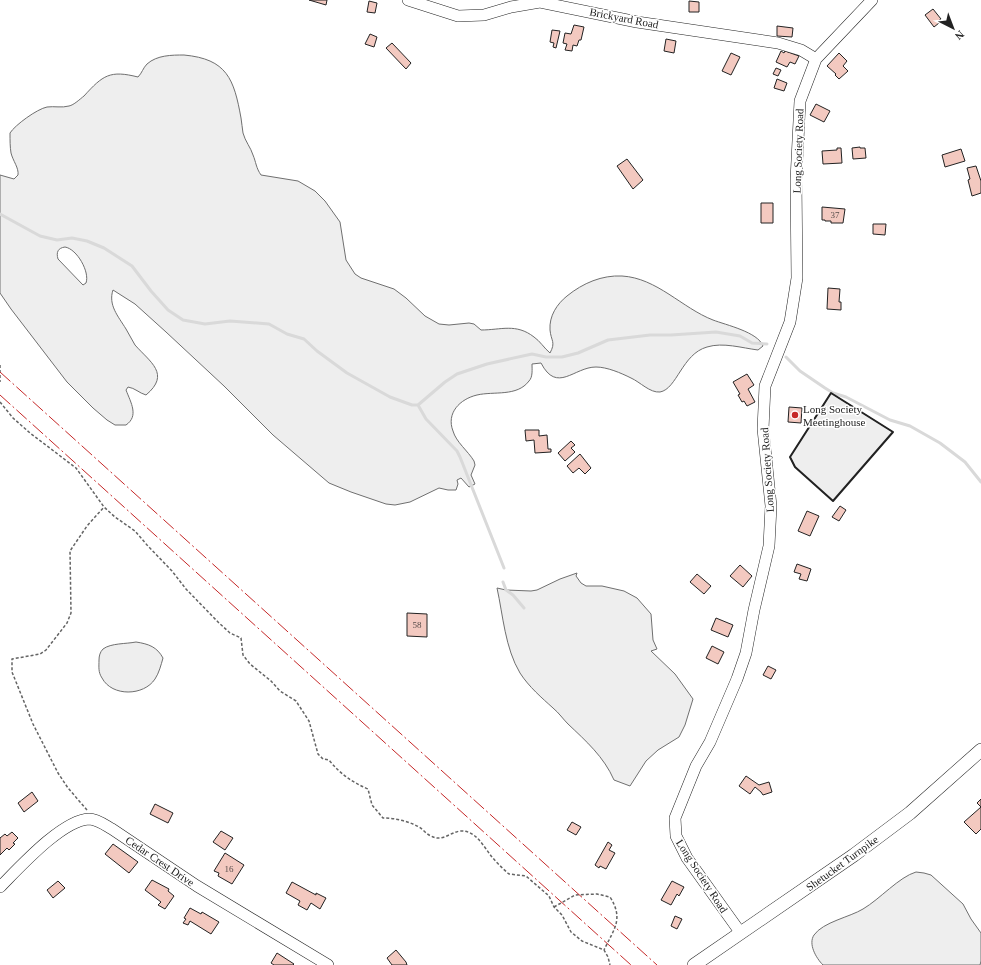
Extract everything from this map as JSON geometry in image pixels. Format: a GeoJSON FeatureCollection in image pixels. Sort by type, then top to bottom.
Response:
{"type":"FeatureCollection","features":[{"type":"Feature","properties":{"kind":"main road","name":"Shetucket Turnpike"},"geometry":{"type":"LineString","coordinates":[[694,965],[854,855],[910,813],[981,750]]}},
{"type":"Feature","properties":{"kind":"street","name":"Brickyard Road"},"geometry":{"type":"LineString","coordinates":[[408,0],[458,16],[484,15],[511,7],[540,2],[637,22],[778,43],[800,50],[816,59]]}},
{"type":"Feature","properties":{"kind":"street","name":"Long Society Road"},"geometry":{"type":"LineString","coordinates":[[740,932],[687,858],[676,836],[675,818],[696,766],[710,742],[737,679],[746,653],[754,610],[769,546],[771,506],[763,430],[765,386],[790,322],[796,278],[796,180],[800,101],[816,59],[872,0]]}},
{"type":"Feature","properties":{"kind":"street"},"geometry":{"type":"LineString","coordinates":[[0,887],[33,854],[56,835],[70,825],[79,821],[90,819]]}},
{"type":"Feature","properties":{"kind":"street","name":"Cedar Crest Drive"},"geometry":{"type":"LineString","coordinates":[[90,819],[112,829],[197,886],[328,965]]}},
{"type":"Feature","properties":{"kind":"path"},"geometry":{"type":"LineString","coordinates":[[0,365],[0,382]]}},
{"type":"Feature","properties":{"kind":"path"},"geometry":{"type":"LineString","coordinates":[[0,402],[13,418],[30,433],[76,468],[104,507],[135,531],[172,571],[186,589],[219,623],[230,633],[241,638],[243,655],[250,664],[271,681],[280,691],[296,701],[309,721],[318,754],[323,759],[329,760],[337,770],[352,782],[368,789],[372,805],[383,818],[395,818],[419,827],[432,837],[443,838],[452,833],[461,831],[471,833],[480,840],[492,858],[509,874],[526,876],[549,896],[554,907],[562,916],[571,932],[588,944],[604,950],[610,965]]}},
{"type":"Feature","properties":{"kind":"path"},"geometry":{"type":"LineString","coordinates":[[90,819],[84,805],[68,788],[58,773],[33,724],[12,672],[12,659],[40,654],[46,650],[67,623],[71,612],[70,551],[80,536],[104,507]]}},
{"type":"Feature","properties":{"kind":"path"},"geometry":{"type":"LineString","coordinates":[[554,907],[575,895],[597,894],[610,897],[616,907],[618,919],[604,950]]}},
{"type":"Feature","properties":{"kind":"shaded area"},"geometry":{"type":"Polygon","coordinates":[[[184,55],[199,57],[210,61],[219,66],[226,73],[235,92],[244,136],[261,175],[298,181],[315,191],[325,201],[340,222],[346,260],[355,274],[361,278],[394,289],[425,316],[439,324],[449,325],[469,323],[474,324],[481,330],[508,328],[521,330],[536,339],[550,353],[553,344],[550,330],[552,315],[560,303],[573,291],[586,284],[600,278],[622,276],[647,282],[702,315],[748,333],[760,341],[763,346],[758,350],[719,345],[707,347],[698,351],[686,364],[671,385],[660,392],[653,391],[627,376],[605,368],[588,368],[560,378],[553,377],[547,372],[541,363],[532,364],[531,377],[524,386],[512,391],[471,397],[460,403],[453,413],[451,424],[455,435],[459,443],[474,461],[475,465],[471,475],[475,484],[469,487],[461,478],[457,480],[458,484],[456,490],[439,488],[410,502],[395,505],[386,504],[329,483],[273,435],[224,386],[135,304],[113,290],[112,301],[117,315],[135,345],[156,368],[157,374],[157,381],[146,395],[128,387],[126,390],[132,404],[132,418],[126,425],[115,425],[93,408],[67,382],[0,293],[0,175],[14,179],[18,175],[18,170],[11,153],[10,133],[16,126],[32,114],[47,107],[64,107],[73,104],[102,79],[108,76],[120,74],[138,77],[146,66],[155,59],[165,56],[184,55]],[[65,247],[59,249],[57,252],[58,259],[83,285],[86,283],[87,278],[84,267],[78,256],[70,249],[65,247]]]}},
{"type":"Feature","properties":{"kind":"shaded area"},"geometry":{"type":"Polygon","coordinates":[[[831,393],[893,432],[833,501],[795,467],[790,457],[831,393]]]}},
{"type":"Feature","properties":{"kind":"shaded area"},"geometry":{"type":"Polygon","coordinates":[[[577,573],[576,576],[581,583],[586,586],[602,586],[624,591],[637,598],[651,614],[653,640],[657,649],[651,651],[675,674],[693,699],[685,725],[679,737],[658,750],[646,761],[630,786],[614,780],[605,764],[594,750],[527,683],[515,663],[505,631],[497,588],[506,590],[537,590],[577,573]]]}},
{"type":"Feature","properties":{"kind":"shaded area"},"geometry":{"type":"Polygon","coordinates":[[[136,642],[152,647],[161,654],[163,658],[158,674],[150,685],[143,689],[128,692],[113,689],[107,684],[100,674],[100,653],[106,647],[136,642]]]}},
{"type":"Feature","properties":{"kind":"shaded area"},"geometry":{"type":"Polygon","coordinates":[[[916,872],[931,875],[963,904],[981,933],[980,965],[823,965],[815,955],[812,947],[812,939],[818,930],[830,923],[858,912],[876,900],[903,878],[916,872]]]}},
{"type":"Feature","properties":{"kind":"building"},"geometry":{"type":"Polygon","coordinates":[[[309,0],[327,0],[326,5],[309,0]]]}},
{"type":"Feature","properties":{"kind":"building"},"geometry":{"type":"Polygon","coordinates":[[[369,1],[377,3],[375,13],[367,12],[369,1]]]}},
{"type":"Feature","properties":{"kind":"building"},"geometry":{"type":"Polygon","coordinates":[[[689,1],[699,2],[699,12],[689,12],[689,1]]]}},
{"type":"Feature","properties":{"kind":"building"},"geometry":{"type":"Polygon","coordinates":[[[933,9],[941,19],[934,27],[925,15],[933,9]]]}},
{"type":"Feature","properties":{"kind":"building"},"geometry":{"type":"Polygon","coordinates":[[[574,25],[584,27],[581,40],[579,40],[577,46],[573,45],[572,51],[565,50],[567,44],[563,43],[565,33],[571,34],[574,25]]]}},
{"type":"Feature","properties":{"kind":"building"},"geometry":{"type":"Polygon","coordinates":[[[777,26],[793,28],[792,37],[777,36],[777,26]]]}},
{"type":"Feature","properties":{"kind":"building"},"geometry":{"type":"Polygon","coordinates":[[[552,30],[560,31],[556,48],[553,47],[554,43],[550,42],[552,30]]]}},
{"type":"Feature","properties":{"kind":"building"},"geometry":{"type":"Polygon","coordinates":[[[370,34],[377,37],[374,47],[365,44],[370,34]]]}},
{"type":"Feature","properties":{"kind":"building"},"geometry":{"type":"Polygon","coordinates":[[[666,39],[676,41],[674,53],[664,51],[666,39]]]}},
{"type":"Feature","properties":{"kind":"building"},"geometry":{"type":"Polygon","coordinates":[[[392,43],[411,63],[406,69],[386,48],[392,43]]]}},
{"type":"Feature","properties":{"kind":"building"},"geometry":{"type":"Polygon","coordinates":[[[781,51],[799,56],[795,64],[790,62],[787,67],[776,62],[781,51]]]}},
{"type":"Feature","properties":{"kind":"building"},"geometry":{"type":"Polygon","coordinates":[[[731,53],[740,57],[731,75],[722,71],[731,53]]]}},
{"type":"Feature","properties":{"kind":"building"},"geometry":{"type":"Polygon","coordinates":[[[839,53],[847,61],[843,66],[848,71],[839,79],[827,66],[839,53]]]}},
{"type":"Feature","properties":{"kind":"building"},"geometry":{"type":"Polygon","coordinates":[[[776,68],[781,70],[778,76],[773,74],[776,68]]]}},
{"type":"Feature","properties":{"kind":"building"},"geometry":{"type":"Polygon","coordinates":[[[777,79],[787,83],[784,91],[774,88],[777,79]]]}},
{"type":"Feature","properties":{"kind":"building"},"geometry":{"type":"Polygon","coordinates":[[[816,104],[830,111],[824,122],[810,115],[816,104]]]}},
{"type":"Feature","properties":{"kind":"building"},"geometry":{"type":"Polygon","coordinates":[[[837,148],[841,148],[842,163],[823,164],[822,151],[837,150],[837,148]]]}},
{"type":"Feature","properties":{"kind":"building"},"geometry":{"type":"Polygon","coordinates":[[[852,148],[865,148],[866,158],[853,159],[852,148]]]}},
{"type":"Feature","properties":{"kind":"building"},"geometry":{"type":"Polygon","coordinates":[[[961,149],[965,161],[945,167],[942,155],[961,149]]]}},
{"type":"Feature","properties":{"kind":"building"},"geometry":{"type":"Polygon","coordinates":[[[627,159],[643,180],[633,189],[617,166],[627,159]]]}},
{"type":"Feature","properties":{"kind":"building"},"geometry":{"type":"Polygon","coordinates":[[[976,166],[981,181],[981,193],[972,196],[967,168],[976,166]]]}},
{"type":"Feature","properties":{"kind":"building"},"geometry":{"type":"Polygon","coordinates":[[[761,203],[773,203],[773,223],[761,223],[761,203]]]}},
{"type":"Feature","properties":{"kind":"building"},"geometry":{"type":"Polygon","coordinates":[[[822,207],[845,209],[843,223],[831,223],[831,221],[822,220],[822,207]]]}},
{"type":"Feature","properties":{"kind":"building"},"geometry":{"type":"Polygon","coordinates":[[[873,224],[886,224],[885,235],[873,234],[873,224]]]}},
{"type":"Feature","properties":{"kind":"building"},"geometry":{"type":"Polygon","coordinates":[[[828,288],[840,289],[839,302],[841,302],[841,310],[827,309],[828,288]]]}},
{"type":"Feature","properties":{"kind":"building"},"geometry":{"type":"Polygon","coordinates":[[[747,374],[754,385],[748,389],[755,402],[747,406],[744,401],[742,402],[738,395],[740,394],[733,382],[747,374]]]}},
{"type":"Feature","properties":{"kind":"building","name":"Long Society Meetinghouse"},"geometry":{"type":"Polygon","coordinates":[[[789,407],[802,408],[801,423],[788,422],[789,407]]]}},
{"type":"Feature","properties":{"kind":"building"},"geometry":{"type":"Polygon","coordinates":[[[525,430],[539,430],[539,436],[547,435],[548,449],[551,449],[551,452],[535,453],[534,440],[526,441],[525,430]]]}},
{"type":"Feature","properties":{"kind":"building"},"geometry":{"type":"Polygon","coordinates":[[[571,441],[575,445],[571,448],[575,452],[565,461],[558,453],[571,441]]]}},
{"type":"Feature","properties":{"kind":"building"},"geometry":{"type":"Polygon","coordinates":[[[580,454],[591,468],[585,474],[579,468],[573,473],[567,466],[580,454]]]}},
{"type":"Feature","properties":{"kind":"building"},"geometry":{"type":"Polygon","coordinates":[[[840,506],[846,510],[839,521],[832,517],[840,506]]]}},
{"type":"Feature","properties":{"kind":"building"},"geometry":{"type":"Polygon","coordinates":[[[807,511],[819,516],[810,536],[798,531],[807,511]]]}},
{"type":"Feature","properties":{"kind":"building"},"geometry":{"type":"Polygon","coordinates":[[[797,564],[811,569],[807,581],[799,579],[801,574],[794,572],[797,564]]]}},
{"type":"Feature","properties":{"kind":"building"},"geometry":{"type":"Polygon","coordinates":[[[740,565],[752,576],[743,587],[730,576],[740,565]]]}},
{"type":"Feature","properties":{"kind":"building"},"geometry":{"type":"Polygon","coordinates":[[[697,574],[711,586],[704,594],[690,582],[697,574]]]}},
{"type":"Feature","properties":{"kind":"building"},"geometry":{"type":"Polygon","coordinates":[[[407,613],[427,614],[427,637],[407,636],[407,613]]]}},
{"type":"Feature","properties":{"kind":"building"},"geometry":{"type":"Polygon","coordinates":[[[716,618],[733,625],[728,637],[711,630],[716,618]]]}},
{"type":"Feature","properties":{"kind":"building"},"geometry":{"type":"Polygon","coordinates":[[[712,646],[724,652],[718,664],[706,658],[712,646]]]}},
{"type":"Feature","properties":{"kind":"building"},"geometry":{"type":"Polygon","coordinates":[[[768,666],[776,670],[771,679],[763,675],[768,666]]]}},
{"type":"Feature","properties":{"kind":"building"},"geometry":{"type":"Polygon","coordinates":[[[746,776],[759,785],[769,782],[772,792],[763,795],[755,787],[750,794],[739,786],[746,776]]]}},
{"type":"Feature","properties":{"kind":"building"},"geometry":{"type":"Polygon","coordinates":[[[32,792],[38,801],[24,812],[18,803],[32,792]]]}},
{"type":"Feature","properties":{"kind":"building"},"geometry":{"type":"Polygon","coordinates":[[[981,799],[981,807],[977,803],[981,799]]]}},
{"type":"Feature","properties":{"kind":"building"},"geometry":{"type":"Polygon","coordinates":[[[155,804],[173,813],[168,823],[150,814],[155,804]]]}},
{"type":"Feature","properties":{"kind":"building"},"geometry":{"type":"Polygon","coordinates":[[[981,807],[981,829],[976,834],[964,822],[981,807]]]}},
{"type":"Feature","properties":{"kind":"building"},"geometry":{"type":"Polygon","coordinates":[[[572,822],[581,827],[576,835],[567,830],[572,822]]]}},
{"type":"Feature","properties":{"kind":"building"},"geometry":{"type":"Polygon","coordinates":[[[221,831],[233,838],[225,850],[213,842],[221,831]]]}},
{"type":"Feature","properties":{"kind":"building"},"geometry":{"type":"Polygon","coordinates":[[[12,832],[18,838],[13,843],[15,844],[9,850],[7,848],[0,855],[0,838],[5,834],[7,836],[12,832]]]}},
{"type":"Feature","properties":{"kind":"building"},"geometry":{"type":"Polygon","coordinates":[[[608,842],[612,845],[609,850],[615,853],[606,869],[600,866],[599,868],[595,865],[608,842]]]}},
{"type":"Feature","properties":{"kind":"building"},"geometry":{"type":"Polygon","coordinates":[[[113,844],[138,862],[129,873],[105,854],[113,844]]]}},
{"type":"Feature","properties":{"kind":"building"},"geometry":{"type":"Polygon","coordinates":[[[225,853],[244,865],[232,884],[218,876],[219,873],[214,871],[225,853]]]}},
{"type":"Feature","properties":{"kind":"building"},"geometry":{"type":"Polygon","coordinates":[[[152,880],[169,889],[168,891],[174,896],[165,909],[158,905],[161,902],[145,890],[152,880]]]}},
{"type":"Feature","properties":{"kind":"building"},"geometry":{"type":"Polygon","coordinates":[[[58,881],[65,888],[53,898],[47,890],[58,881]]]}},
{"type":"Feature","properties":{"kind":"building"},"geometry":{"type":"Polygon","coordinates":[[[672,881],[684,887],[679,896],[677,894],[671,905],[661,900],[672,881]]]}},
{"type":"Feature","properties":{"kind":"building"},"geometry":{"type":"Polygon","coordinates":[[[292,882],[316,895],[316,893],[326,898],[320,909],[311,903],[307,910],[298,905],[300,901],[286,893],[292,882]]]}},
{"type":"Feature","properties":{"kind":"building"},"geometry":{"type":"Polygon","coordinates":[[[190,908],[201,914],[202,912],[219,922],[211,934],[190,921],[188,925],[183,923],[186,919],[184,918],[190,908]]]}},
{"type":"Feature","properties":{"kind":"building"},"geometry":{"type":"Polygon","coordinates":[[[675,916],[682,919],[677,929],[671,926],[675,916]]]}},
{"type":"Feature","properties":{"kind":"building"},"geometry":{"type":"Polygon","coordinates":[[[396,950],[407,965],[392,965],[387,958],[396,950]]]}},
{"type":"Feature","properties":{"kind":"building"},"geometry":{"type":"Polygon","coordinates":[[[277,953],[294,964],[274,965],[271,963],[277,953]]]}},
{"type":"Feature","properties":{"kind":"waterway"},"geometry":{"type":"LineString","coordinates":[[0,214],[40,236],[57,240],[72,238],[87,241],[104,248],[132,266],[168,310],[183,320],[205,324],[230,321],[269,324],[287,334],[304,339],[317,351],[347,373],[390,397],[412,405],[418,405],[445,382],[457,374],[487,364],[532,354],[546,357],[562,357],[578,353],[608,340],[650,335],[716,332],[740,336],[752,343],[767,344]]}},
{"type":"Feature","properties":{"kind":"waterway"},"geometry":{"type":"LineString","coordinates":[[786,357],[800,371],[833,393],[846,397],[890,420],[910,426],[940,443],[965,462],[981,482]]}},
{"type":"Feature","properties":{"kind":"waterway"},"geometry":{"type":"LineString","coordinates":[[418,405],[426,419],[457,451],[504,568]]}},
{"type":"Feature","properties":{"kind":"waterway"},"geometry":{"type":"LineString","coordinates":[[503,582],[506,590],[513,595],[524,608]]}},
{"type":"Feature","properties":{"kind":"wall"},"geometry":{"type":"LineString","coordinates":[[831,393],[893,432],[833,501],[795,467],[790,457],[831,393]]}},
{"type":"Feature","properties":{"kind":"power"},"geometry":{"type":"LineString","coordinates":[[0,372],[657,965]]}},
{"type":"Feature","properties":{"kind":"power"},"geometry":{"type":"LineString","coordinates":[[0,395],[631,965]]}},
{"type":"Feature","properties":{"kind":"place","name":"Long Society Meetinghouse"},"geometry":{"type":"Point","coordinates":[795,415]}}]}
